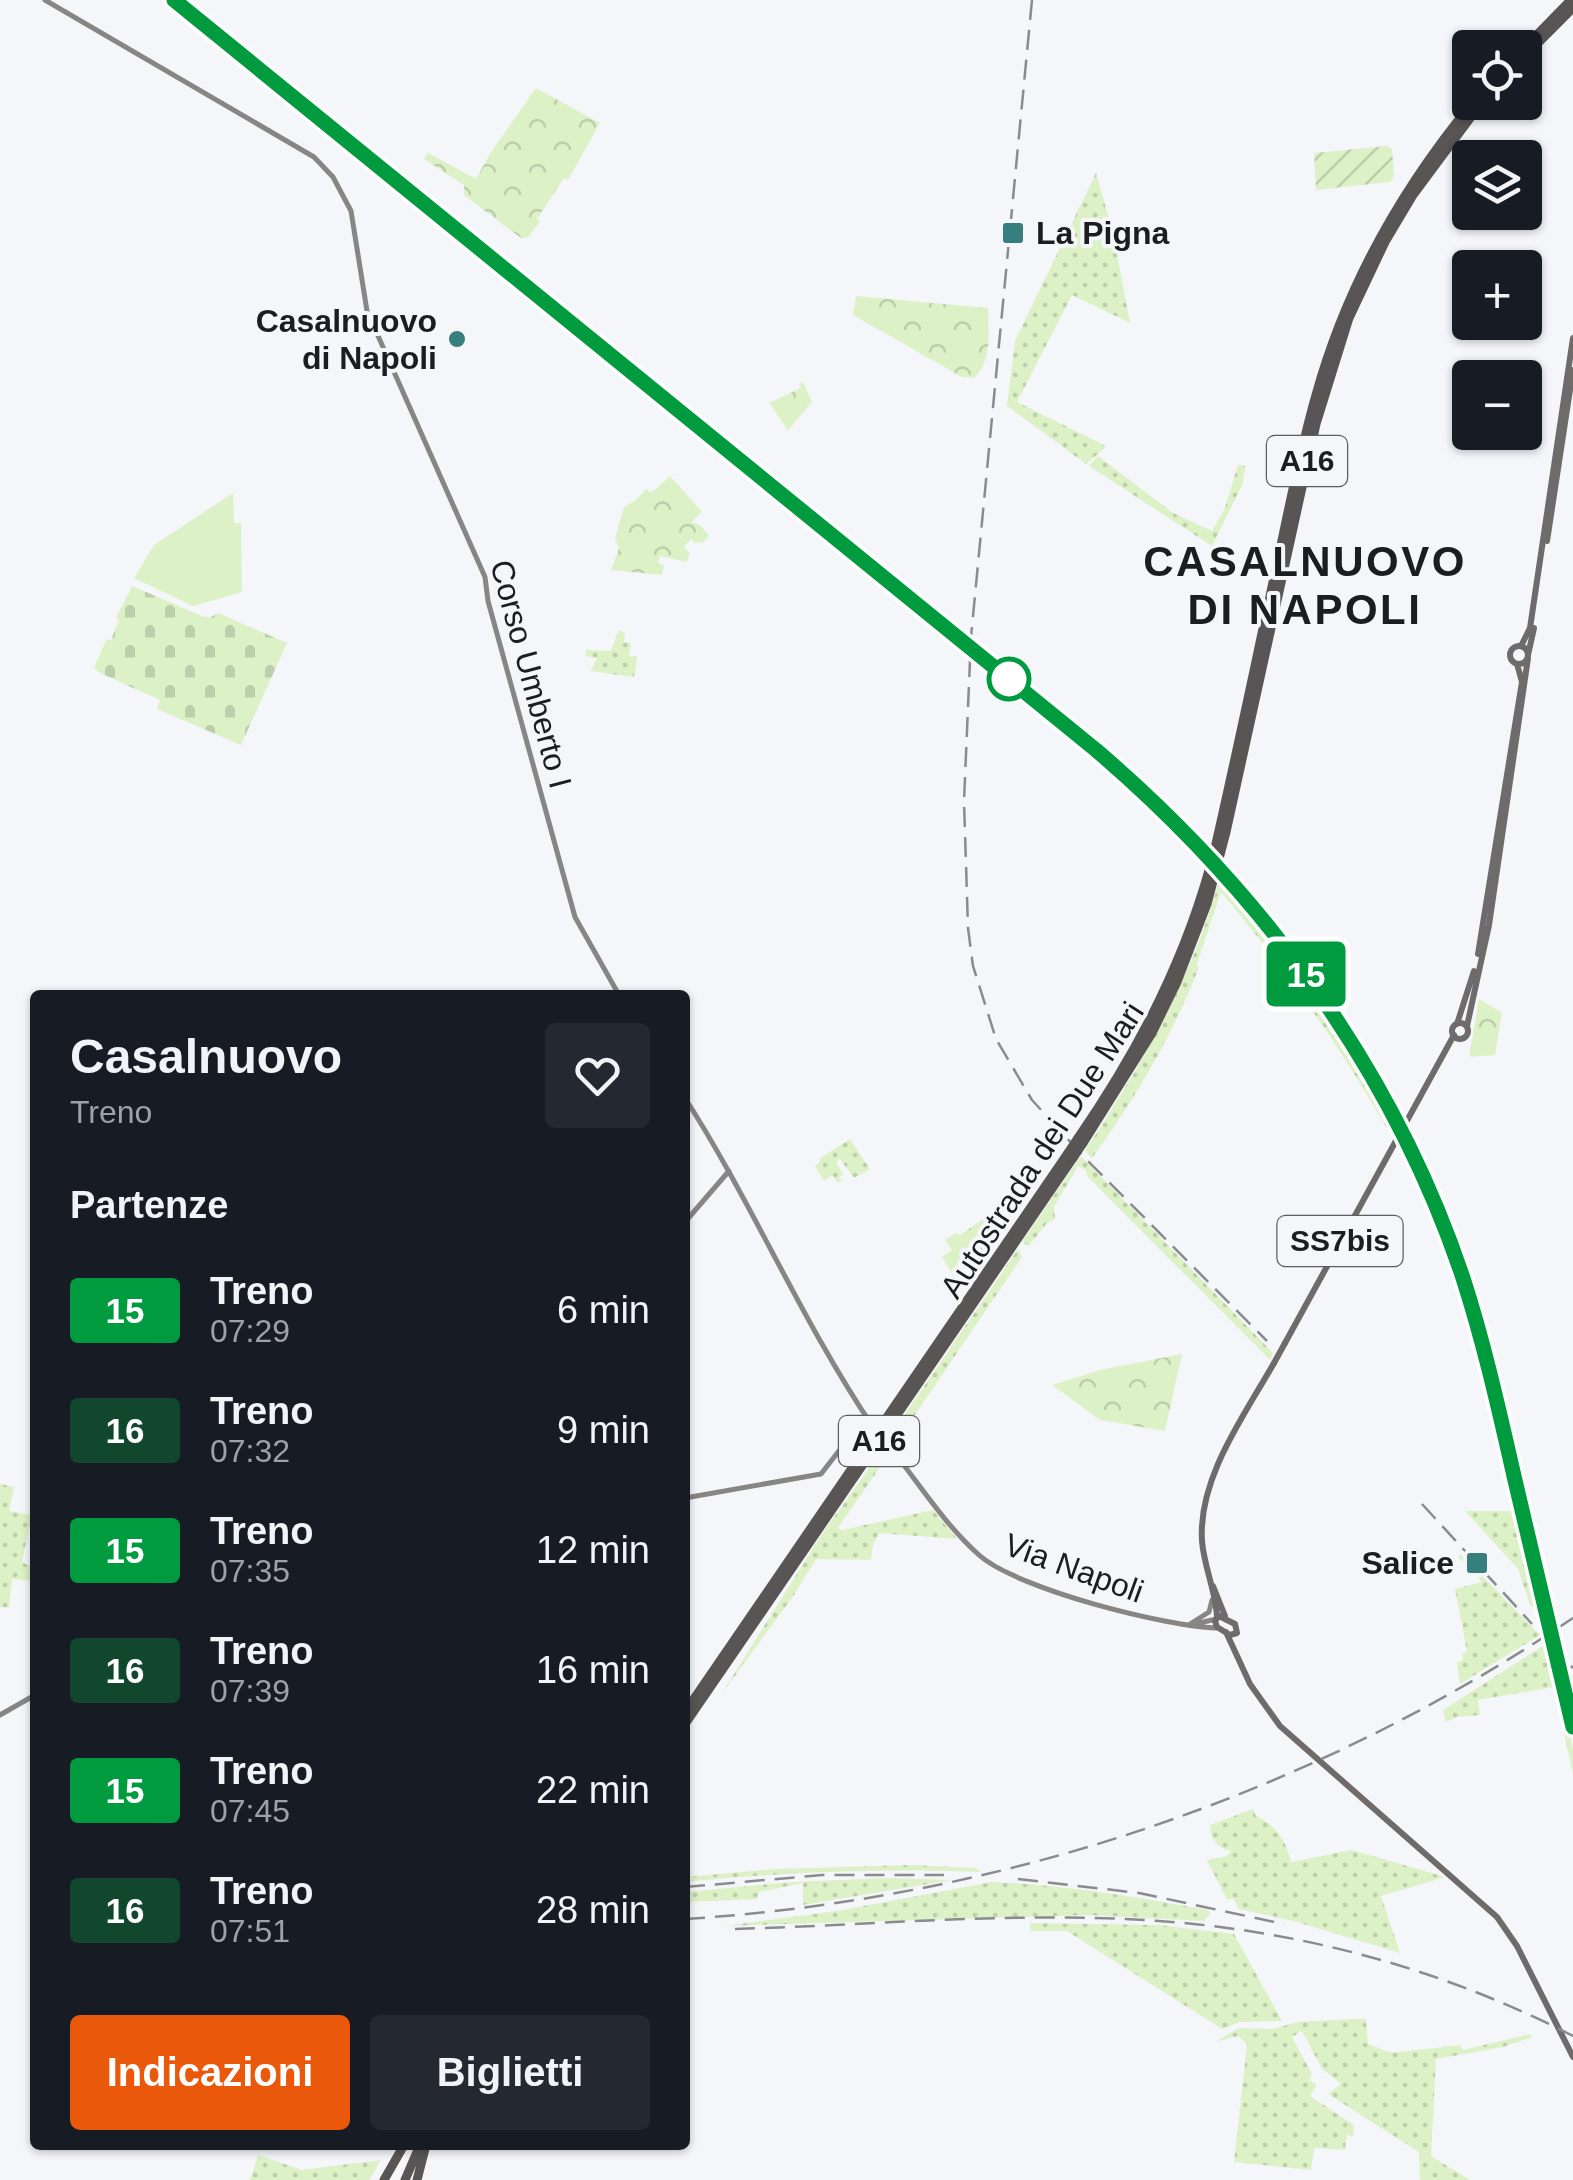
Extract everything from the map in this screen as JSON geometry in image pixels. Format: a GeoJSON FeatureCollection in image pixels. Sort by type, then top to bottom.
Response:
{"type":"FeatureCollection","features":[{"type":"Feature","properties":{"kind":"highway"},"geometry":{"type":"LineString","coordinates":[[1542,32],[1570,7]]}},
{"type":"Feature","properties":{"kind":"highway"},"geometry":{"type":"LineString","coordinates":[[1542,37],[1570,7]]}},
{"type":"Feature","properties":{"kind":"highway","name":"Autostrada dei Due Mari"},"geometry":{"type":"LineString","coordinates":[[1218,852],[1309,422],[1333,342],[1360,276],[1392,214],[1458,120]]}},
{"type":"Feature","properties":{"kind":"highway","name":"Autostrada dei Due Mari"},"geometry":{"type":"LineString","coordinates":[[690,1717],[1124,1082],[1165,1008],[1188,957],[1218,852],[1316,424],[1340,344],[1372,267],[1398,218],[1467,120]]}},
{"type":"Feature","properties":{"kind":"highway","name":"Autostrada dei Due Mari"},"geometry":{"type":"LineString","coordinates":[[690,1705],[1071,1156]]}},
{"type":"Feature","properties":{"kind":"highway"},"geometry":{"type":"LineString","coordinates":[[384,2180],[401,2150]]}},
{"type":"Feature","properties":{"kind":"highway"},"geometry":{"type":"LineString","coordinates":[[403,2180],[418,2150]]}},
{"type":"Feature","properties":{"kind":"highway"},"geometry":{"type":"LineString","coordinates":[[416,2180],[419,2150]]}},
{"type":"Feature","properties":{"kind":"main road","name":"Corso Umberto I"},"geometry":{"type":"LineString","coordinates":[[46,0],[320,162],[340,188],[351,211],[367,311],[486,577],[488,601],[575,917],[616,990]]}},
{"type":"Feature","properties":{"kind":"main road","name":"SS7bis"},"geometry":{"type":"LineString","coordinates":[[1462,1025],[1488,925],[1573,338]]}},
{"type":"Feature","properties":{"kind":"main road","name":"SS7bis"},"geometry":{"type":"LineString","coordinates":[[1532,628],[1573,370]]}},
{"type":"Feature","properties":{"kind":"main road"},"geometry":{"type":"LineString","coordinates":[[1517,664],[1528,657],[1520,646],[1532,628]]}},
{"type":"Feature","properties":{"kind":"main road","name":"SS7bis"},"geometry":{"type":"LineString","coordinates":[[1454,1036],[1466,1036],[1462,1025],[1484,924],[1522,682],[1510,653],[1520,646]]}},
{"type":"Feature","properties":{"kind":"main road","name":"SS7bis"},"geometry":{"type":"LineString","coordinates":[[1220,1618],[1202,1543],[1205,1504],[1216,1472],[1454,1036],[1453,1029],[1462,1025]]}},
{"type":"Feature","properties":{"kind":"main road"},"geometry":{"type":"LineString","coordinates":[[690,1106],[729,1171],[834,1369],[873,1427]]}},
{"type":"Feature","properties":{"kind":"main road"},"geometry":{"type":"LineString","coordinates":[[690,1216],[729,1171]]}},
{"type":"Feature","properties":{"kind":"main road"},"geometry":{"type":"LineString","coordinates":[[690,1497],[821,1474],[866,1416]]}},
{"type":"Feature","properties":{"kind":"main road","name":"Via Napoli"},"geometry":{"type":"LineString","coordinates":[[886,1442],[966,1541],[988,1562],[1025,1580],[1146,1620],[1222,1630]]}},
{"type":"Feature","properties":{"kind":"main road","name":"SS7bis"},"geometry":{"type":"LineString","coordinates":[[1210,1580],[1220,1618]]}},
{"type":"Feature","properties":{"kind":"main road"},"geometry":{"type":"LineString","coordinates":[[1190,1624],[1209,1612],[1211,1592]]}},
{"type":"Feature","properties":{"kind":"main road"},"geometry":{"type":"LineString","coordinates":[[1220,1618],[1222,1630],[1250,1684],[1290,1735],[1497,1917],[1517,1946],[1573,2056]]}},
{"type":"Feature","properties":{"kind":"main road"},"geometry":{"type":"LineString","coordinates":[[1220,1618],[1237,1625],[1237,1653]]}},
{"type":"Feature","properties":{"kind":"main road","name":"Via Napoli"},"geometry":{"type":"LineString","coordinates":[[1182,1625],[1220,1618]]}},
{"type":"Feature","properties":{"kind":"main road"},"geometry":{"type":"LineString","coordinates":[[1222,1630],[1236,1634]]}},
{"type":"Feature","properties":{"kind":"main road"},"geometry":{"type":"LineString","coordinates":[[0,1715],[30,1699]]}},
{"type":"Feature","properties":{"kind":"green space"},"geometry":{"type":"Polygon","coordinates":[[[536,88],[600,123],[568,180],[564,178],[537,219],[540,222],[528,237],[521,238],[464,195],[464,185],[424,159],[428,153],[476,179],[536,88]]]}},
{"type":"Feature","properties":{"kind":"green space"},"geometry":{"type":"Polygon","coordinates":[[[1386,146],[1392,149],[1394,176],[1390,182],[1316,190],[1314,153],[1386,146]]]}},
{"type":"Feature","properties":{"kind":"green space"},"geometry":{"type":"Polygon","coordinates":[[[1096,173],[1113,233],[1130,323],[1072,295],[1017,402],[1104,445],[1086,464],[1007,406],[1015,341],[1096,173]]]}},
{"type":"Feature","properties":{"kind":"green space"},"geometry":{"type":"Polygon","coordinates":[[[856,296],[988,308],[988,345],[980,371],[974,378],[962,377],[853,315],[856,296]]]}},
{"type":"Feature","properties":{"kind":"green space"},"geometry":{"type":"Polygon","coordinates":[[[803,382],[812,402],[788,430],[769,403],[801,388],[799,384],[803,382]]]}},
{"type":"Feature","properties":{"kind":"green space"},"geometry":{"type":"Polygon","coordinates":[[[1098,456],[1173,513],[1212,531],[1225,508],[1238,465],[1245,466],[1243,483],[1212,546],[1089,466],[1098,456]]]}},
{"type":"Feature","properties":{"kind":"green space"},"geometry":{"type":"Polygon","coordinates":[[[670,476],[702,512],[691,522],[700,525],[709,536],[703,542],[691,539],[684,547],[690,553],[687,562],[660,556],[658,563],[664,565],[662,575],[611,570],[619,548],[615,538],[624,507],[646,489],[651,493],[670,476]]]}},
{"type":"Feature","properties":{"kind":"green space"},"geometry":{"type":"Polygon","coordinates":[[[233,493],[234,523],[241,523],[242,592],[193,606],[134,578],[154,545],[233,493]]]}},
{"type":"Feature","properties":{"kind":"green space"},"geometry":{"type":"Polygon","coordinates":[[[132,586],[202,616],[209,618],[218,613],[287,643],[241,745],[157,709],[160,700],[94,668],[106,640],[111,640],[119,620],[116,618],[132,586]]]}},
{"type":"Feature","properties":{"kind":"green space"},"geometry":{"type":"Polygon","coordinates":[[[619,630],[625,633],[624,642],[631,643],[629,656],[637,657],[634,677],[591,671],[597,658],[585,656],[586,650],[611,651],[619,630]]]}},
{"type":"Feature","properties":{"kind":"green space"},"geometry":{"type":"Polygon","coordinates":[[[1221,874],[1334,1031],[1395,1131],[1392,1137],[1312,1010],[1221,892],[1196,966],[1199,967],[1165,1042],[1092,1158],[1085,1151],[1164,1018],[1196,948],[1221,874]]]}},
{"type":"Feature","properties":{"kind":"green space"},"geometry":{"type":"Polygon","coordinates":[[[1479,999],[1502,1013],[1495,1055],[1469,1057],[1479,999]]]}},
{"type":"Feature","properties":{"kind":"green space"},"geometry":{"type":"Polygon","coordinates":[[[850,1139],[870,1169],[854,1178],[840,1159],[836,1162],[843,1174],[839,1177],[842,1181],[838,1183],[832,1175],[824,1181],[815,1166],[819,1159],[850,1139]]]}},
{"type":"Feature","properties":{"kind":"green space"},"geometry":{"type":"Polygon","coordinates":[[[1081,1156],[1273,1353],[1270,1360],[1078,1166],[1054,1207],[1055,1219],[1029,1246],[1022,1242],[1081,1156]]]}},
{"type":"Feature","properties":{"kind":"green space"},"geometry":{"type":"Polygon","coordinates":[[[983,1219],[997,1231],[959,1285],[942,1257],[952,1250],[945,1240],[983,1219]]]}},
{"type":"Feature","properties":{"kind":"green space"},"geometry":{"type":"Polygon","coordinates":[[[1018,1249],[1022,1257],[898,1440],[888,1439],[1018,1249]]]}},
{"type":"Feature","properties":{"kind":"green space"},"geometry":{"type":"Polygon","coordinates":[[[1182,1354],[1165,1431],[1100,1420],[1052,1385],[1100,1370],[1182,1354]]]}},
{"type":"Feature","properties":{"kind":"green space"},"geometry":{"type":"Polygon","coordinates":[[[884,1447],[887,1457],[838,1528],[933,1510],[957,1539],[879,1533],[871,1560],[816,1559],[721,1695],[820,1537],[884,1447]]]}},
{"type":"Feature","properties":{"kind":"green space"},"geometry":{"type":"Polygon","coordinates":[[[0,1484],[14,1487],[9,1511],[30,1515],[22,1562],[30,1566],[30,1581],[12,1579],[9,1608],[0,1607],[0,1484]]]}},
{"type":"Feature","properties":{"kind":"green space"},"geometry":{"type":"Polygon","coordinates":[[[1465,1511],[1512,1511],[1541,1613],[1530,1605],[1518,1569],[1465,1511]]]}},
{"type":"Feature","properties":{"kind":"green space"},"geometry":{"type":"Polygon","coordinates":[[[1461,1554],[1540,1635],[1460,1684],[1457,1662],[1463,1661],[1462,1654],[1467,1652],[1455,1589],[1482,1582],[1458,1557],[1461,1554]]]}},
{"type":"Feature","properties":{"kind":"green space"},"geometry":{"type":"Polygon","coordinates":[[[1549,1642],[1573,1749],[1573,1774],[1554,1687],[1478,1700],[1480,1715],[1446,1722],[1443,1710],[1549,1642]]]}},
{"type":"Feature","properties":{"kind":"green space"},"geometry":{"type":"Polygon","coordinates":[[[1253,1809],[1280,1835],[1291,1862],[1352,1850],[1445,1877],[1381,1896],[1400,1953],[1239,1909],[1233,1898],[1227,1900],[1207,1860],[1227,1856],[1231,1851],[1216,1842],[1210,1825],[1253,1809]]]}},
{"type":"Feature","properties":{"kind":"green space"},"geometry":{"type":"Polygon","coordinates":[[[910,1865],[975,1868],[982,1872],[833,1872],[690,1882],[690,1877],[776,1869],[910,1865]]]}},
{"type":"Feature","properties":{"kind":"green space"},"geometry":{"type":"Polygon","coordinates":[[[952,1880],[803,1905],[803,1883],[759,1892],[757,1899],[690,1902],[690,1892],[793,1882],[952,1880]]]}},
{"type":"Feature","properties":{"kind":"green space"},"geometry":{"type":"Polygon","coordinates":[[[992,1882],[1101,1892],[1208,1910],[1210,1914],[1204,1921],[1088,1915],[724,1926],[837,1911],[992,1882]]]}},
{"type":"Feature","properties":{"kind":"green space"},"geometry":{"type":"Polygon","coordinates":[[[1030,1923],[1158,1925],[1234,1934],[1282,2021],[1240,2022],[1222,2029],[1067,1931],[1030,1931],[1030,1923]]]}},
{"type":"Feature","properties":{"kind":"green space"},"geometry":{"type":"Polygon","coordinates":[[[1366,2019],[1368,2044],[1391,2053],[1460,2045],[1463,2050],[1530,2034],[1533,2037],[1503,2047],[1436,2059],[1431,2156],[1470,2180],[1420,2180],[1419,2152],[1328,2094],[1341,2084],[1322,2069],[1302,2031],[1292,2037],[1312,2074],[1309,2080],[1317,2085],[1310,2096],[1354,2125],[1353,2136],[1347,2135],[1345,2150],[1314,2148],[1311,2170],[1234,2162],[1247,2044],[1238,2036],[1215,2042],[1239,2028],[1272,2029],[1298,2022],[1366,2019]]]}},
{"type":"Feature","properties":{"kind":"green space"},"geometry":{"type":"Polygon","coordinates":[[[258,2155],[302,2170],[381,2160],[369,2180],[250,2180],[258,2155]]]}},
{"type":"Feature","properties":{"kind":"railway"},"geometry":{"type":"LineString","coordinates":[[1032,0],[971,637],[964,801],[973,966],[996,1039],[1032,1100],[1267,1341]]}},
{"type":"Feature","properties":{"kind":"railway"},"geometry":{"type":"LineString","coordinates":[[1422,1504],[1532,1624]]}},
{"type":"Feature","properties":{"kind":"railway"},"geometry":{"type":"LineString","coordinates":[[690,1919],[803,1908],[920,1888],[1036,1862],[1149,1827],[1260,1786],[1368,1737],[1472,1681],[1573,1618]]}},
{"type":"Feature","properties":{"kind":"railway"},"geometry":{"type":"LineString","coordinates":[[690,1887],[822,1875],[944,1875]]}},
{"type":"Feature","properties":{"kind":"railway"},"geometry":{"type":"LineString","coordinates":[[1018,1879],[1139,1893],[1284,1924]]}},
{"type":"Feature","properties":{"kind":"railway"},"geometry":{"type":"LineString","coordinates":[[735,1929],[1054,1917],[1213,1926],[1320,1944],[1424,1973],[1573,2036]]}},
{"type":"Feature","properties":{"kind":"train","name":"15"},"geometry":{"type":"LineString","coordinates":[[174,0],[1096,750],[1180,826],[1253,905],[1333,1013],[1376,1083],[1406,1140],[1449,1239],[1490,1370],[1573,1727]]}},
{"type":"Feature","properties":{"kind":"place","name":"La Pigna"},"geometry":{"type":"Point","coordinates":[1013,233]}},
{"type":"Feature","properties":{"kind":"place","name":"Casalnuovo di Napoli"},"geometry":{"type":"Point","coordinates":[457,339]}},
{"type":"Feature","properties":{"kind":"place","name":"Salice"},"geometry":{"type":"Point","coordinates":[1477,1563]}},
{"type":"Feature","properties":{"kind":"district","name":"CASALNUOVO DI NAPOLI"},"geometry":{"type":"Point","coordinates":[1305,585]}}]}
